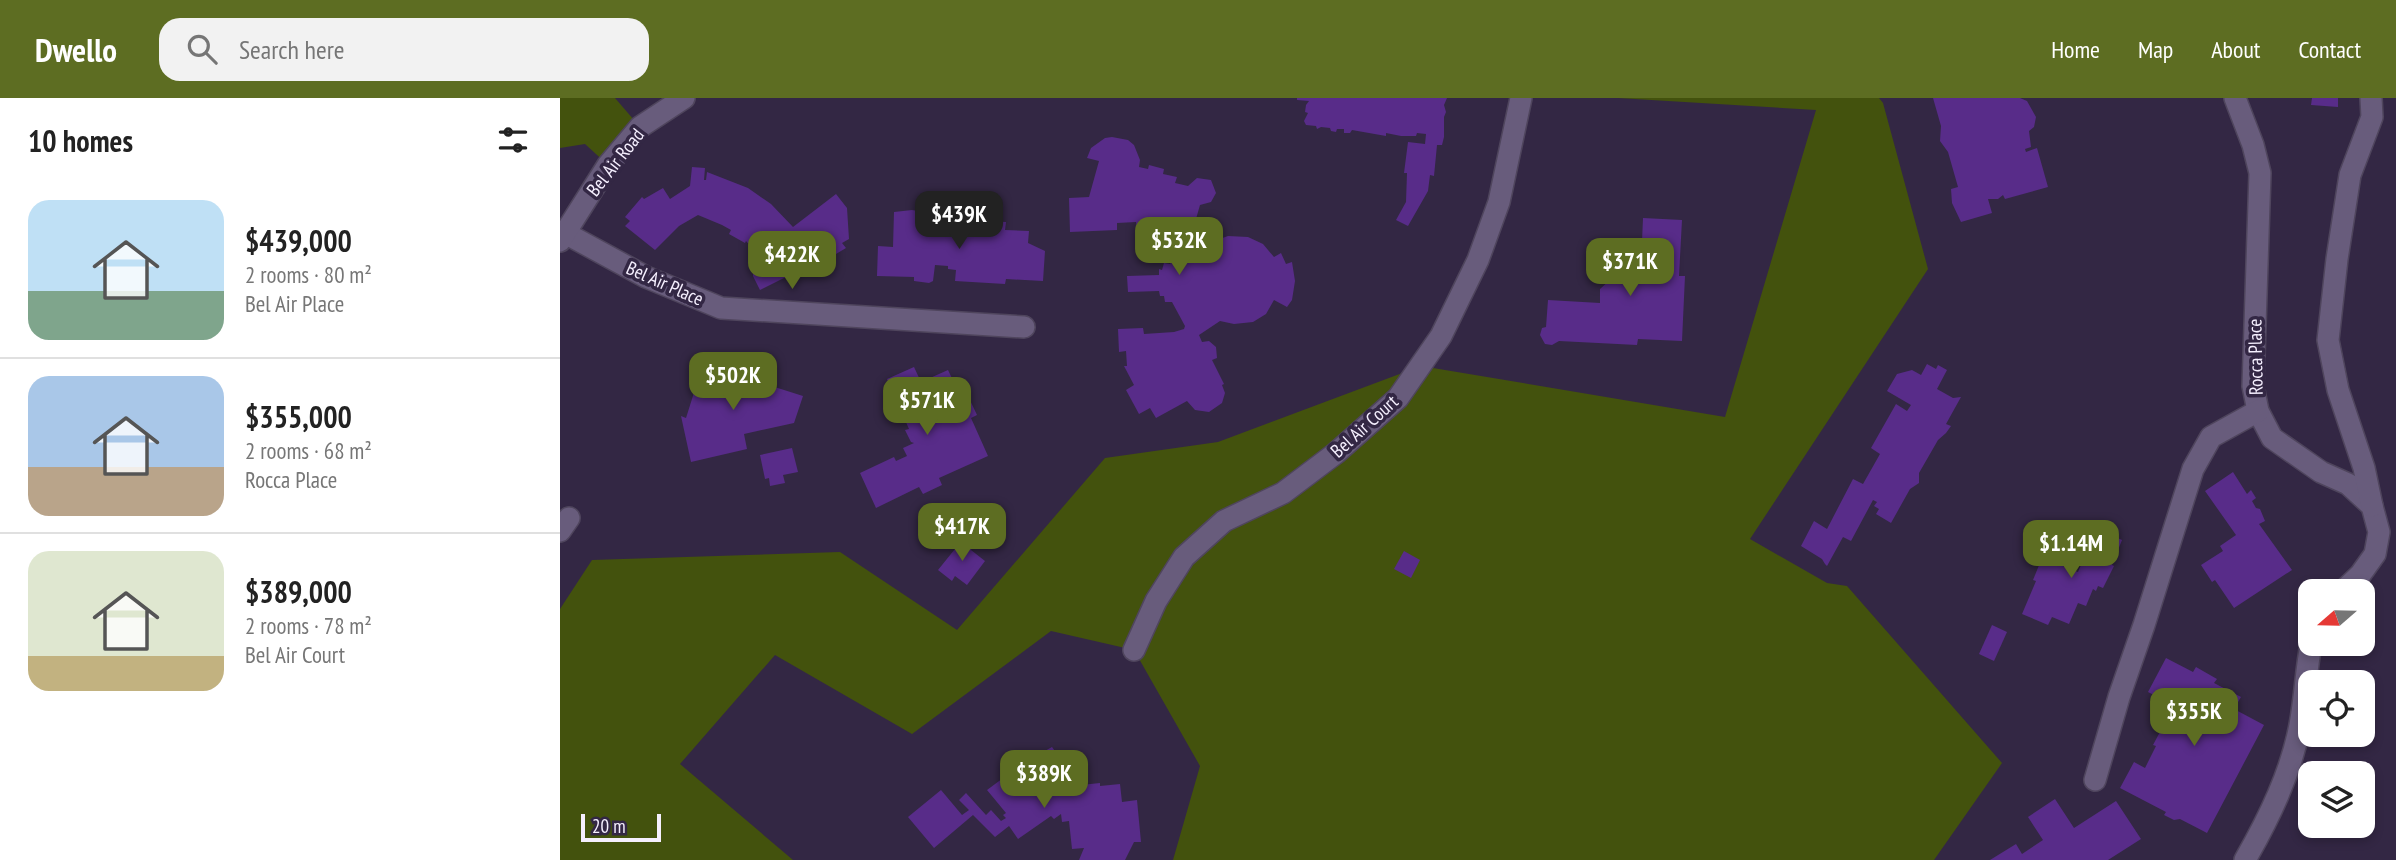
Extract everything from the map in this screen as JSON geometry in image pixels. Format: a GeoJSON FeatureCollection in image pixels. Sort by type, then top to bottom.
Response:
{"type":"FeatureCollection","features":[{"type":"Feature","properties":{"kind":"street","name":"Bel Air Road"},"geometry":{"type":"LineString","coordinates":[[563,237],[608,165],[640,127],[684,98]]}},
{"type":"Feature","properties":{"kind":"street","name":"Bel Air Court"},"geometry":{"type":"LineString","coordinates":[[1134,650],[1156,601],[1184,557],[1224,521],[1283,493],[1336,453],[1398,398],[1441,336],[1478,260],[1499,202],[1521,98]]}},
{"type":"Feature","properties":{"kind":"street","name":"Rocca Place"},"geometry":{"type":"LineString","coordinates":[[2235,98],[2253,145],[2260,173],[2252,349],[2253,386],[2258,411],[2272,438],[2296,456],[2348,484],[2372,506]]}},
{"type":"Feature","properties":{"kind":"street"},"geometry":{"type":"LineString","coordinates":[[2356,579],[2375,554],[2379,531],[2364,468],[2338,390],[2328,341],[2350,175],[2372,117],[2371,98]]}},
{"type":"Feature","properties":{"kind":"street","name":"Bel Air Place"},"geometry":{"type":"LineString","coordinates":[[563,237],[646,278],[721,307],[1024,327]]}},
{"type":"Feature","properties":{"kind":"street"},"geometry":{"type":"LineString","coordinates":[[2095,780],[2193,469],[2211,437],[2258,411]]}},
{"type":"Feature","properties":{"kind":"street"},"geometry":{"type":"LineString","coordinates":[[2245,860],[2275,806],[2288,766],[2300,727],[2309,656]]}},
{"type":"Feature","properties":{"kind":"green space"},"geometry":{"type":"Polygon","coordinates":[[[560,98],[615,98],[640,127],[608,165],[585,144],[560,148],[560,98]]]}},
{"type":"Feature","properties":{"kind":"green space"},"geometry":{"type":"Polygon","coordinates":[[[1618,98],[1879,98],[1883,103],[1928,269],[1750,539],[1827,583],[1847,586],[2002,763],[1934,860],[1173,860],[1200,766],[1134,650],[1051,631],[912,734],[775,655],[680,764],[793,860],[560,860],[560,609],[592,560],[840,552],[957,630],[1105,458],[1218,442],[1421,366],[1725,417],[1816,110],[1618,98]]]}},
{"type":"Feature","properties":{"kind":"building"},"geometry":{"type":"Polygon","coordinates":[[[1297,98],[1447,98],[1444,105],[1444,137],[1442,145],[1437,145],[1434,176],[1430,175],[1428,191],[1408,226],[1396,220],[1406,202],[1407,173],[1404,173],[1408,142],[1425,144],[1426,134],[1401,136],[1386,133],[1386,136],[1352,130],[1350,133],[1344,133],[1344,129],[1337,129],[1336,132],[1330,128],[1317,129],[1316,126],[1306,125],[1304,121],[1309,101],[1297,98]]]}},
{"type":"Feature","properties":{"kind":"building"},"geometry":{"type":"Polygon","coordinates":[[[1933,98],[2020,98],[2027,101],[2036,117],[2034,127],[2029,131],[2031,147],[2025,149],[2026,152],[2037,148],[2048,187],[2005,199],[2003,195],[1998,199],[1988,199],[1992,213],[1961,222],[1952,203],[1951,189],[1958,187],[1948,152],[1940,141],[1941,126],[1933,98]]]}},
{"type":"Feature","properties":{"kind":"building"},"geometry":{"type":"Polygon","coordinates":[[[2312,98],[2338,98],[2338,107],[2311,105],[2312,98]]]}},
{"type":"Feature","properties":{"kind":"building"},"geometry":{"type":"Polygon","coordinates":[[[1105,138],[1128,140],[1134,145],[1140,160],[1139,167],[1148,169],[1149,165],[1164,169],[1163,174],[1177,177],[1175,183],[1188,186],[1197,178],[1211,180],[1216,193],[1211,202],[1200,205],[1194,226],[1197,229],[1217,240],[1228,236],[1248,237],[1263,244],[1274,257],[1281,253],[1286,264],[1292,262],[1295,281],[1292,300],[1287,307],[1274,300],[1266,314],[1253,322],[1234,324],[1220,321],[1199,335],[1202,342],[1209,341],[1216,347],[1217,358],[1212,360],[1224,384],[1222,403],[1209,412],[1195,410],[1187,401],[1156,418],[1150,408],[1139,414],[1126,390],[1134,385],[1124,366],[1127,366],[1126,351],[1119,352],[1118,329],[1143,328],[1144,334],[1184,329],[1185,326],[1172,302],[1165,302],[1159,291],[1128,292],[1127,276],[1159,275],[1159,269],[1162,270],[1164,263],[1170,264],[1182,239],[1181,234],[1137,232],[1136,222],[1117,223],[1117,230],[1070,232],[1069,198],[1089,197],[1099,161],[1087,158],[1091,148],[1105,138]]]}},
{"type":"Feature","properties":{"kind":"building"},"geometry":{"type":"Polygon","coordinates":[[[692,167],[705,168],[704,180],[707,172],[748,188],[771,204],[793,227],[836,194],[847,208],[849,239],[842,243],[846,248],[760,290],[753,276],[753,249],[746,241],[745,243],[729,234],[731,230],[698,215],[679,226],[655,250],[625,226],[630,221],[625,217],[642,197],[644,199],[663,188],[670,199],[690,186],[692,167]]]}},
{"type":"Feature","properties":{"kind":"building"},"geometry":{"type":"Polygon","coordinates":[[[894,212],[924,212],[924,223],[960,223],[964,220],[1006,222],[1005,230],[1029,231],[1028,243],[1045,251],[1043,281],[1006,279],[1005,284],[955,281],[956,270],[935,265],[933,281],[929,283],[914,281],[914,277],[877,276],[878,246],[893,247],[894,212]]]}},
{"type":"Feature","properties":{"kind":"building"},"geometry":{"type":"Polygon","coordinates":[[[1643,218],[1682,220],[1679,276],[1685,276],[1682,341],[1638,339],[1637,345],[1559,341],[1552,345],[1545,344],[1540,335],[1542,328],[1546,327],[1548,300],[1600,303],[1600,289],[1623,268],[1631,264],[1641,265],[1643,218]]]}},
{"type":"Feature","properties":{"kind":"building"},"geometry":{"type":"Polygon","coordinates":[[[703,364],[803,396],[794,423],[744,434],[747,449],[691,462],[681,416],[686,418],[703,364]]]}},
{"type":"Feature","properties":{"kind":"building"},"geometry":{"type":"Polygon","coordinates":[[[1927,364],[1936,369],[1938,365],[1947,370],[1937,389],[1953,398],[1961,397],[1946,424],[1951,426],[1938,440],[1919,473],[1919,483],[1910,489],[1891,523],[1876,514],[1879,509],[1874,506],[1877,502],[1873,500],[1851,541],[1843,537],[1827,566],[1822,559],[1801,546],[1814,521],[1827,529],[1853,479],[1863,484],[1880,454],[1871,448],[1896,404],[1907,411],[1911,405],[1887,391],[1897,374],[1912,370],[1921,375],[1927,364]]]}},
{"type":"Feature","properties":{"kind":"building"},"geometry":{"type":"Polygon","coordinates":[[[914,367],[921,382],[948,370],[962,399],[968,396],[977,415],[971,418],[988,456],[939,478],[942,485],[923,494],[919,487],[876,508],[860,473],[894,457],[896,461],[907,456],[903,448],[914,443],[905,430],[909,429],[887,379],[914,367]]]}},
{"type":"Feature","properties":{"kind":"building"},"geometry":{"type":"Polygon","coordinates":[[[792,448],[798,472],[783,475],[785,483],[770,486],[769,478],[765,479],[760,455],[792,448]]]}},
{"type":"Feature","properties":{"kind":"building"},"geometry":{"type":"Polygon","coordinates":[[[2233,472],[2247,494],[2251,490],[2256,498],[2252,501],[2256,508],[2260,509],[2265,521],[2259,524],[2292,570],[2234,608],[2201,565],[2223,551],[2220,546],[2236,535],[2205,491],[2233,472]]]}},
{"type":"Feature","properties":{"kind":"building"},"geometry":{"type":"Polygon","coordinates":[[[2096,528],[2122,540],[2112,565],[2114,566],[2103,588],[2098,586],[2096,591],[2093,589],[2086,606],[2078,603],[2069,624],[2052,617],[2048,625],[2022,614],[2046,548],[2067,557],[2063,566],[2078,572],[2096,528]]]}},
{"type":"Feature","properties":{"kind":"building"},"geometry":{"type":"Polygon","coordinates":[[[963,539],[973,546],[971,550],[985,561],[967,585],[955,576],[952,581],[938,570],[963,539]]]}},
{"type":"Feature","properties":{"kind":"building"},"geometry":{"type":"Polygon","coordinates":[[[1404,551],[1420,560],[1411,578],[1394,569],[1404,551]]]}},
{"type":"Feature","properties":{"kind":"building"},"geometry":{"type":"Polygon","coordinates":[[[1992,625],[2007,632],[1994,661],[1979,654],[1992,625]]]}},
{"type":"Feature","properties":{"kind":"building"},"geometry":{"type":"Polygon","coordinates":[[[2166,658],[2193,672],[2196,667],[2217,679],[2214,683],[2241,697],[2234,709],[2264,725],[2207,833],[2180,819],[2174,820],[2164,815],[2166,812],[2120,788],[2134,762],[2145,768],[2156,746],[2153,745],[2161,730],[2164,732],[2177,707],[2148,692],[2166,658]]]}},
{"type":"Feature","properties":{"kind":"building"},"geometry":{"type":"Polygon","coordinates":[[[1052,747],[1074,778],[1062,787],[1120,784],[1122,802],[1137,800],[1141,842],[1134,842],[1125,860],[1079,860],[1084,848],[1072,849],[1069,821],[1062,822],[1061,814],[1054,819],[1051,816],[1018,839],[1009,826],[995,837],[973,815],[934,848],[908,817],[941,790],[962,815],[969,810],[959,800],[966,793],[986,815],[991,810],[1001,821],[1006,818],[1003,815],[1006,813],[987,790],[1027,758],[1029,760],[1052,747]]]}},
{"type":"Feature","properties":{"kind":"building"},"geometry":{"type":"Polygon","coordinates":[[[2055,799],[2074,828],[2116,801],[2141,839],[2108,860],[1990,860],[2016,844],[2022,854],[2043,840],[2028,817],[2055,799]]]}}]}
